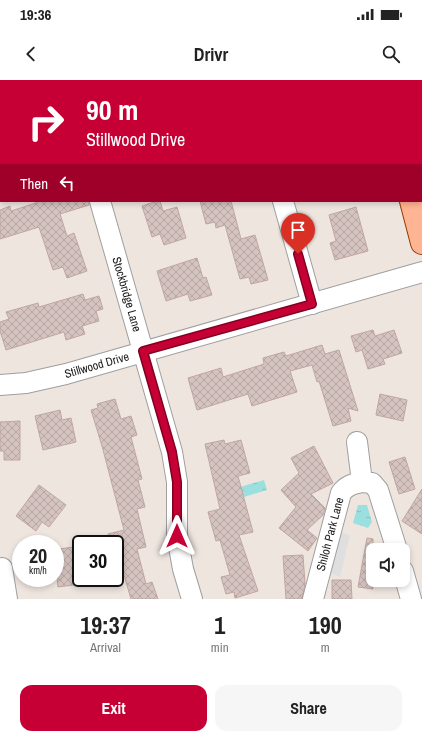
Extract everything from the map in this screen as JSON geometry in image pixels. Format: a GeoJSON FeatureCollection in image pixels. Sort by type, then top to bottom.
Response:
{"type":"FeatureCollection","features":[{"type":"Feature","properties":{"kind":"main road"},"geometry":{"type":"LineString","coordinates":[[411,202],[422,244]]}},
{"type":"Feature","properties":{"kind":"street","name":"Stockbridge Lane"},"geometry":{"type":"LineString","coordinates":[[100,202],[172,452],[177,482],[177,536],[183,569],[192,599]]}},
{"type":"Feature","properties":{"kind":"street"},"geometry":{"type":"LineString","coordinates":[[283,202],[312,304]]}},
{"type":"Feature","properties":{"kind":"street","name":"Stillwood Drive"},"geometry":{"type":"LineString","coordinates":[[0,385],[26,383],[39,380],[422,272]]}},
{"type":"Feature","properties":{"kind":"street"},"geometry":{"type":"LineString","coordinates":[[357,442],[362,482],[372,483],[378,490],[395,543]]}},
{"type":"Feature","properties":{"kind":"street","name":"Shiloh Park Lane"},"geometry":{"type":"LineString","coordinates":[[313,599],[341,493],[351,484],[362,482]]}},
{"type":"Feature","properties":{"kind":"street"},"geometry":{"type":"LineString","coordinates":[[2,568],[7,599]]}},
{"type":"Feature","properties":{"kind":"street"},"geometry":{"type":"LineString","coordinates":[[407,587],[411,599]]}},
{"type":"Feature","properties":{"kind":"shaded area"},"geometry":{"type":"Polygon","coordinates":[[[339,532],[350,535],[340,577],[328,572],[339,532]]]}},
{"type":"Feature","properties":{"kind":"water"},"geometry":{"type":"Polygon","coordinates":[[[264,480],[267,490],[244,497],[240,487],[264,480]]]}},
{"type":"Feature","properties":{"kind":"water"},"geometry":{"type":"Polygon","coordinates":[[[358,505],[367,505],[372,522],[368,528],[353,523],[358,505]]]}},
{"type":"Feature","properties":{"kind":"building"},"geometry":{"type":"Polygon","coordinates":[[[89,202],[89,205],[60,214],[67,236],[74,233],[87,271],[67,278],[63,267],[53,270],[39,227],[0,239],[0,210],[10,206],[11,211],[36,203],[89,202]]]}},
{"type":"Feature","properties":{"kind":"building"},"geometry":{"type":"Polygon","coordinates":[[[154,202],[160,202],[163,211],[177,207],[186,238],[164,245],[160,234],[152,237],[142,206],[154,202]]]}},
{"type":"Feature","properties":{"kind":"building"},"geometry":{"type":"Polygon","coordinates":[[[200,202],[231,202],[241,239],[255,235],[268,280],[251,284],[249,277],[240,279],[225,225],[216,228],[215,222],[206,224],[200,202]]]}},
{"type":"Feature","properties":{"kind":"building"},"geometry":{"type":"Polygon","coordinates":[[[356,207],[368,251],[335,260],[330,243],[336,241],[329,215],[356,207]]]}},
{"type":"Feature","properties":{"kind":"building"},"geometry":{"type":"Polygon","coordinates":[[[197,258],[203,278],[206,277],[212,295],[190,301],[188,294],[166,301],[157,271],[197,258]]]}},
{"type":"Feature","properties":{"kind":"building"},"geometry":{"type":"Polygon","coordinates":[[[83,294],[85,300],[99,296],[103,309],[96,311],[99,321],[82,326],[85,334],[66,340],[64,332],[6,350],[0,331],[0,322],[9,319],[6,312],[38,303],[39,307],[83,294]]]}},
{"type":"Feature","properties":{"kind":"building"},"geometry":{"type":"Polygon","coordinates":[[[373,330],[375,336],[394,330],[402,353],[383,359],[385,364],[368,369],[362,350],[356,352],[351,336],[373,330]]]}},
{"type":"Feature","properties":{"kind":"building"},"geometry":{"type":"Polygon","coordinates":[[[322,345],[325,354],[339,350],[358,411],[348,408],[351,421],[333,426],[319,381],[317,382],[312,365],[290,371],[297,392],[252,406],[248,394],[197,410],[188,378],[221,368],[223,377],[264,364],[263,358],[284,352],[286,356],[322,345]]]}},
{"type":"Feature","properties":{"kind":"building"},"geometry":{"type":"Polygon","coordinates":[[[380,394],[407,400],[403,421],[376,415],[380,394]]]}},
{"type":"Feature","properties":{"kind":"building"},"geometry":{"type":"Polygon","coordinates":[[[115,399],[121,419],[131,416],[137,435],[131,437],[142,479],[138,480],[145,507],[137,509],[146,547],[137,549],[146,584],[152,582],[158,599],[131,599],[124,575],[124,535],[108,535],[124,530],[91,410],[98,408],[97,404],[115,399]]]}},
{"type":"Feature","properties":{"kind":"building"},"geometry":{"type":"Polygon","coordinates":[[[60,410],[62,420],[71,418],[76,442],[43,450],[35,416],[60,410]]]}},
{"type":"Feature","properties":{"kind":"building"},"geometry":{"type":"Polygon","coordinates":[[[20,421],[20,460],[4,460],[4,451],[0,451],[0,422],[20,421]]]}},
{"type":"Feature","properties":{"kind":"building"},"geometry":{"type":"Polygon","coordinates":[[[224,440],[225,444],[241,440],[250,473],[238,476],[253,532],[239,535],[258,591],[235,598],[234,592],[226,594],[221,577],[230,575],[220,540],[216,541],[208,512],[220,509],[205,444],[224,440]]]}},
{"type":"Feature","properties":{"kind":"building"},"geometry":{"type":"Polygon","coordinates":[[[314,446],[333,483],[311,494],[325,508],[323,515],[307,530],[317,538],[308,551],[279,528],[296,507],[281,490],[299,473],[291,458],[314,446]]]}},
{"type":"Feature","properties":{"kind":"building"},"geometry":{"type":"Polygon","coordinates":[[[405,457],[415,489],[399,494],[389,462],[405,457]]]}},
{"type":"Feature","properties":{"kind":"building"},"geometry":{"type":"Polygon","coordinates":[[[39,485],[66,505],[49,527],[42,522],[36,531],[16,516],[39,485]]]}},
{"type":"Feature","properties":{"kind":"building"},"geometry":{"type":"Polygon","coordinates":[[[422,489],[422,534],[402,521],[422,489]]]}},
{"type":"Feature","properties":{"kind":"building"},"geometry":{"type":"Polygon","coordinates":[[[367,538],[373,539],[373,543],[366,543],[367,538]]]}},
{"type":"Feature","properties":{"kind":"building"},"geometry":{"type":"Polygon","coordinates":[[[366,543],[366,587],[373,587],[373,589],[358,587],[366,543]]]}},
{"type":"Feature","properties":{"kind":"building"},"geometry":{"type":"Polygon","coordinates":[[[72,547],[72,585],[64,586],[64,548],[72,547]]]}},
{"type":"Feature","properties":{"kind":"building"},"geometry":{"type":"Polygon","coordinates":[[[303,555],[305,584],[302,599],[286,599],[283,556],[303,555]]]}},
{"type":"Feature","properties":{"kind":"building"},"geometry":{"type":"Polygon","coordinates":[[[332,580],[351,580],[352,599],[332,599],[332,580]]]}},
{"type":"Feature","properties":{"kind":"route"},"geometry":{"type":"LineString","coordinates":[[177,536],[177,482],[172,452],[143,351],[312,304],[298,254]]}}]}
